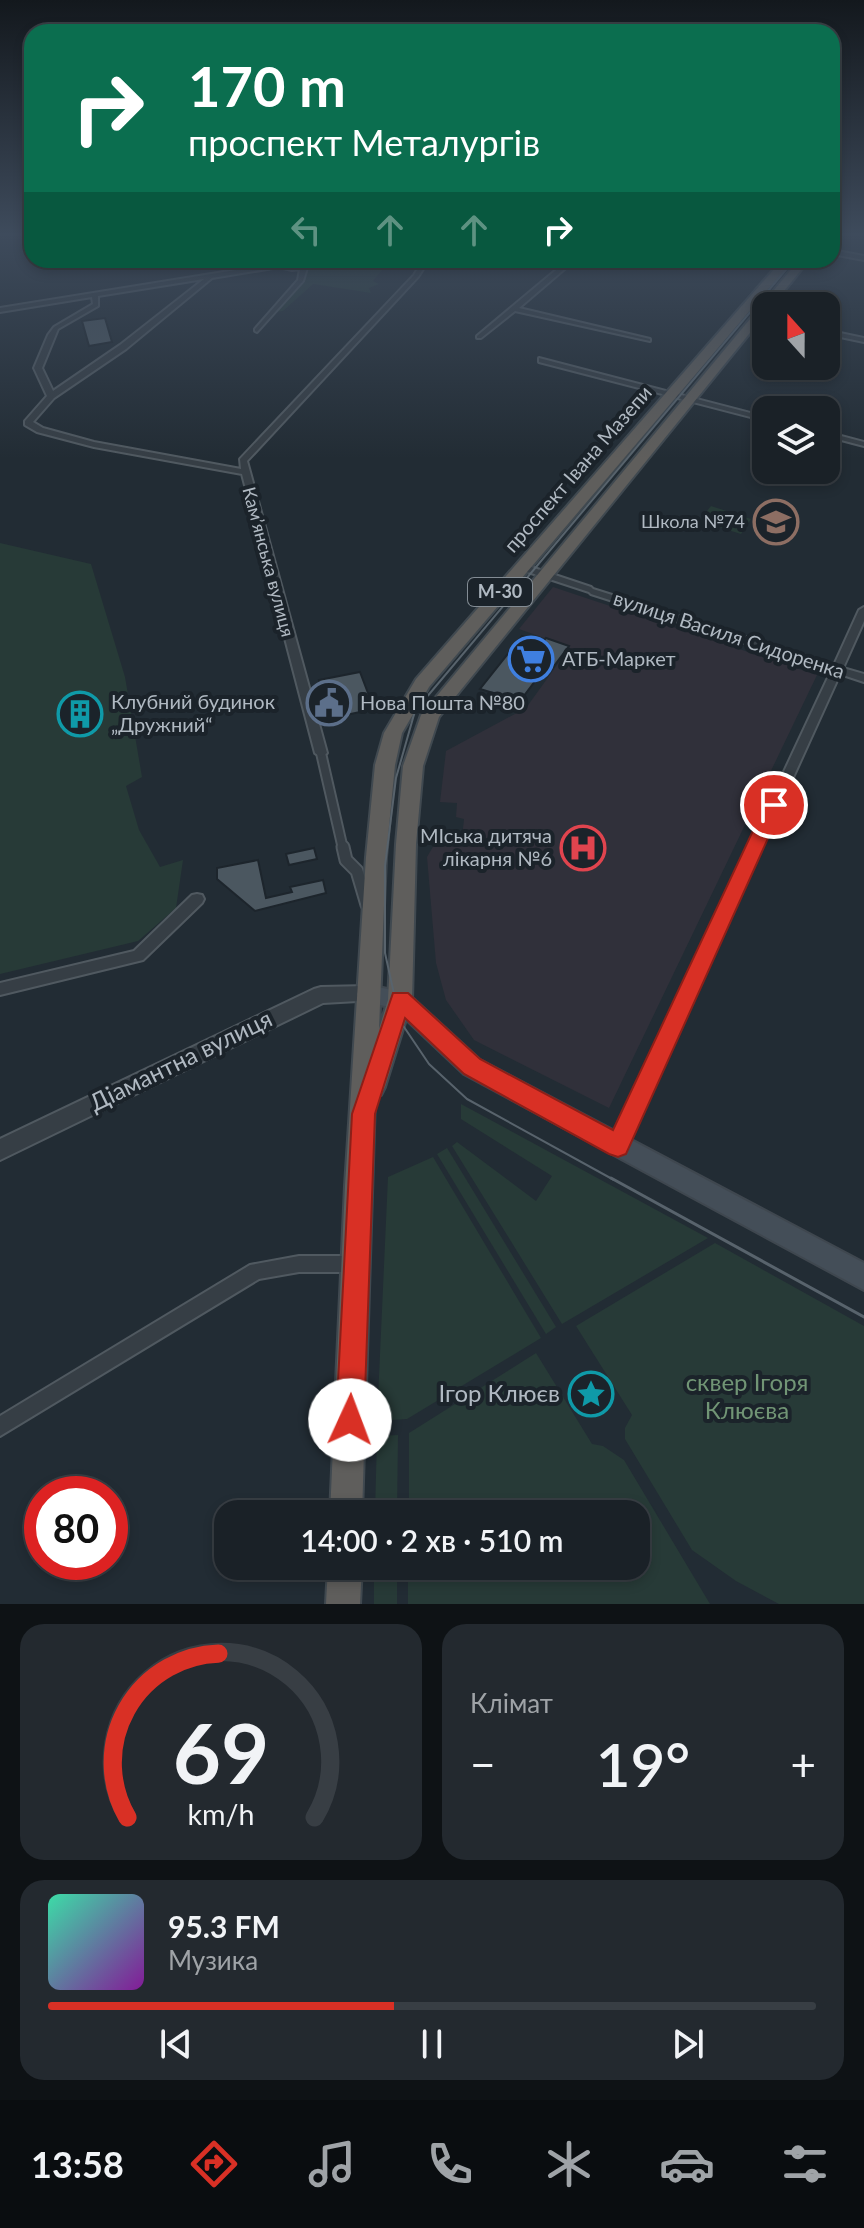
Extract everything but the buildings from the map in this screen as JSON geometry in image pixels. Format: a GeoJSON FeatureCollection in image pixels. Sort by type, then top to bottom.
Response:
{"type":"FeatureCollection","features":[{"type":"Feature","properties":{"kind":"highway","name":"проспект Івана Мазепи"},"geometry":{"type":"LineString","coordinates":[[368,994],[385,765],[393,733],[422,683],[745,309]]}},
{"type":"Feature","properties":{"kind":"highway","name":"проспект Івана Мазепи"},"geometry":{"type":"LineString","coordinates":[[400,1000],[406,844],[413,766],[430,715],[543,574],[752,328]]}},
{"type":"Feature","properties":{"kind":"highway","name":"М-30"},"geometry":{"type":"LineString","coordinates":[[347,1500],[368,994]]}},
{"type":"Feature","properties":{"kind":"highway","name":"М-30"},"geometry":{"type":"LineString","coordinates":[[364,1114],[400,1000]]}},
{"type":"Feature","properties":{"kind":"highway"},"geometry":{"type":"LineString","coordinates":[[343,1604],[344,1580]]}},
{"type":"Feature","properties":{"kind":"main road"},"geometry":{"type":"LineString","coordinates":[[368,994],[400,1000],[472,1067],[864,1277]]}},
{"type":"Feature","properties":{"kind":"street"},"geometry":{"type":"LineString","coordinates":[[51,396],[38,368],[46,357],[51,336],[57,327],[89,309]]}},
{"type":"Feature","properties":{"kind":"street"},"geometry":{"type":"LineString","coordinates":[[171,309],[123,347],[51,396],[28,423],[32,428],[60,436],[244,472]]}},
{"type":"Feature","properties":{"kind":"street"},"geometry":{"type":"LineString","coordinates":[[257,330],[276,309]]}},
{"type":"Feature","properties":{"kind":"street","name":"Камʼянська вулиця"},"geometry":{"type":"LineString","coordinates":[[372,923],[357,871],[346,860],[321,753],[244,472],[245,456],[385,309]]}},
{"type":"Feature","properties":{"kind":"street"},"geometry":{"type":"LineString","coordinates":[[479,337],[511,309]]}},
{"type":"Feature","properties":{"kind":"street"},"geometry":{"type":"LineString","coordinates":[[516,309],[648,340]]}},
{"type":"Feature","properties":{"kind":"street"},"geometry":{"type":"LineString","coordinates":[[840,335],[864,340]]}},
{"type":"Feature","properties":{"kind":"street"},"geometry":{"type":"LineString","coordinates":[[542,360],[752,415]]}},
{"type":"Feature","properties":{"kind":"street"},"geometry":{"type":"LineString","coordinates":[[840,438],[864,444]]}},
{"type":"Feature","properties":{"kind":"street","name":"вулиця Василя Сидоренка"},"geometry":{"type":"LineString","coordinates":[[522,567],[864,678]]}},
{"type":"Feature","properties":{"kind":"street"},"geometry":{"type":"LineString","coordinates":[[618,1145],[864,610]]}},
{"type":"Feature","properties":{"kind":"street"},"geometry":{"type":"LineString","coordinates":[[0,989],[138,956],[197,899]]}},
{"type":"Feature","properties":{"kind":"street","name":"Діамантна вулиця"},"geometry":{"type":"LineString","coordinates":[[0,1150],[321,995],[368,994]]}},
{"type":"Feature","properties":{"kind":"street"},"geometry":{"type":"LineString","coordinates":[[0,1427],[256,1271],[299,1264],[355,1264]]}},
{"type":"Feature","properties":{"kind":"shaded area","name":"МІська дитяча лікарня №6"},"geometry":{"type":"Polygon","coordinates":[[[553,587],[817,675],[609,1108],[474,1040],[446,1000],[436,963],[427,857],[437,840],[462,838],[464,819],[456,817],[457,803],[440,802],[446,751],[526,708],[570,647],[519,629],[553,587]]]}},
{"type":"Feature","properties":{"kind":"green space"},"geometry":{"type":"Polygon","coordinates":[[[711,506],[751,519],[741,534],[699,521],[711,506]]]}},
{"type":"Feature","properties":{"kind":"green space"},"geometry":{"type":"Polygon","coordinates":[[[0,543],[91,564],[125,677],[142,777],[126,786],[139,830],[160,867],[183,860],[176,908],[138,941],[0,974],[0,543]]]}},
{"type":"Feature","properties":{"kind":"green space"},"geometry":{"type":"Polygon","coordinates":[[[461,1104],[708,1238],[562,1324],[452,1146],[457,1142],[536,1201],[552,1176],[461,1119],[461,1104]]]}},
{"type":"Feature","properties":{"kind":"green space"},"geometry":{"type":"Polygon","coordinates":[[[447,1148],[556,1327],[546,1334],[437,1154],[447,1148]]]}},
{"type":"Feature","properties":{"kind":"green space"},"geometry":{"type":"Polygon","coordinates":[[[433,1157],[541,1338],[407,1419],[377,1421],[388,1177],[433,1157]]]}},
{"type":"Feature","properties":{"kind":"green space","name":"сквер Ігоря Клюєва"},"geometry":{"type":"Polygon","coordinates":[[[715,1243],[864,1326],[864,1604],[779,1604],[736,1581],[692,1550],[625,1439],[625,1428],[632,1415],[576,1326],[715,1243]]]}},
{"type":"Feature","properties":{"kind":"green space"},"geometry":{"type":"Polygon","coordinates":[[[536,1353],[592,1444],[603,1446],[624,1460],[648,1500],[409,1500],[409,1433],[536,1353]]]}},
{"type":"Feature","properties":{"kind":"green space"},"geometry":{"type":"Polygon","coordinates":[[[398,1435],[397,1500],[375,1500],[377,1436],[398,1435]]]}},
{"type":"Feature","properties":{"kind":"green space"},"geometry":{"type":"Polygon","coordinates":[[[650,1504],[710,1604],[408,1604],[408,1580],[650,1580],[650,1504]]]}},
{"type":"Feature","properties":{"kind":"green space"},"geometry":{"type":"Polygon","coordinates":[[[374,1580],[397,1580],[397,1604],[374,1604],[374,1580]]]}},
{"type":"Feature","properties":{"kind":"tram line"},"geometry":{"type":"LineString","coordinates":[[614,1180],[467,1099],[429,1064],[400,1021],[385,953],[385,866],[396,778],[415,711],[753,309]]}},
{"type":"Feature","properties":{"kind":"tram line"},"geometry":{"type":"LineString","coordinates":[[611,1178],[864,1317]]}},
{"type":"Feature","properties":{"kind":"place","name":"Школа №74"},"geometry":{"type":"Point","coordinates":[776,522]}},
{"type":"Feature","properties":{"kind":"place","name":"АТБ-Маркет"},"geometry":{"type":"Point","coordinates":[531,659]}},
{"type":"Feature","properties":{"kind":"place","name":"Нова Пошта №80"},"geometry":{"type":"Point","coordinates":[329,703]}},
{"type":"Feature","properties":{"kind":"place","name":"Клубний будинок „Дружний“"},"geometry":{"type":"Point","coordinates":[80,714]}},
{"type":"Feature","properties":{"kind":"place","name":"МІська дитяча лікарня №6"},"geometry":{"type":"Point","coordinates":[583,848]}},
{"type":"Feature","properties":{"kind":"place","name":"Ігор Клюєв"},"geometry":{"type":"Point","coordinates":[591,1394]}},
{"type":"Feature","properties":{"kind":"route"},"geometry":{"type":"LineString","coordinates":[[350,1420],[358,1186],[364,1114],[400,1000],[472,1067],[618,1145],[774,805]]}}]}
